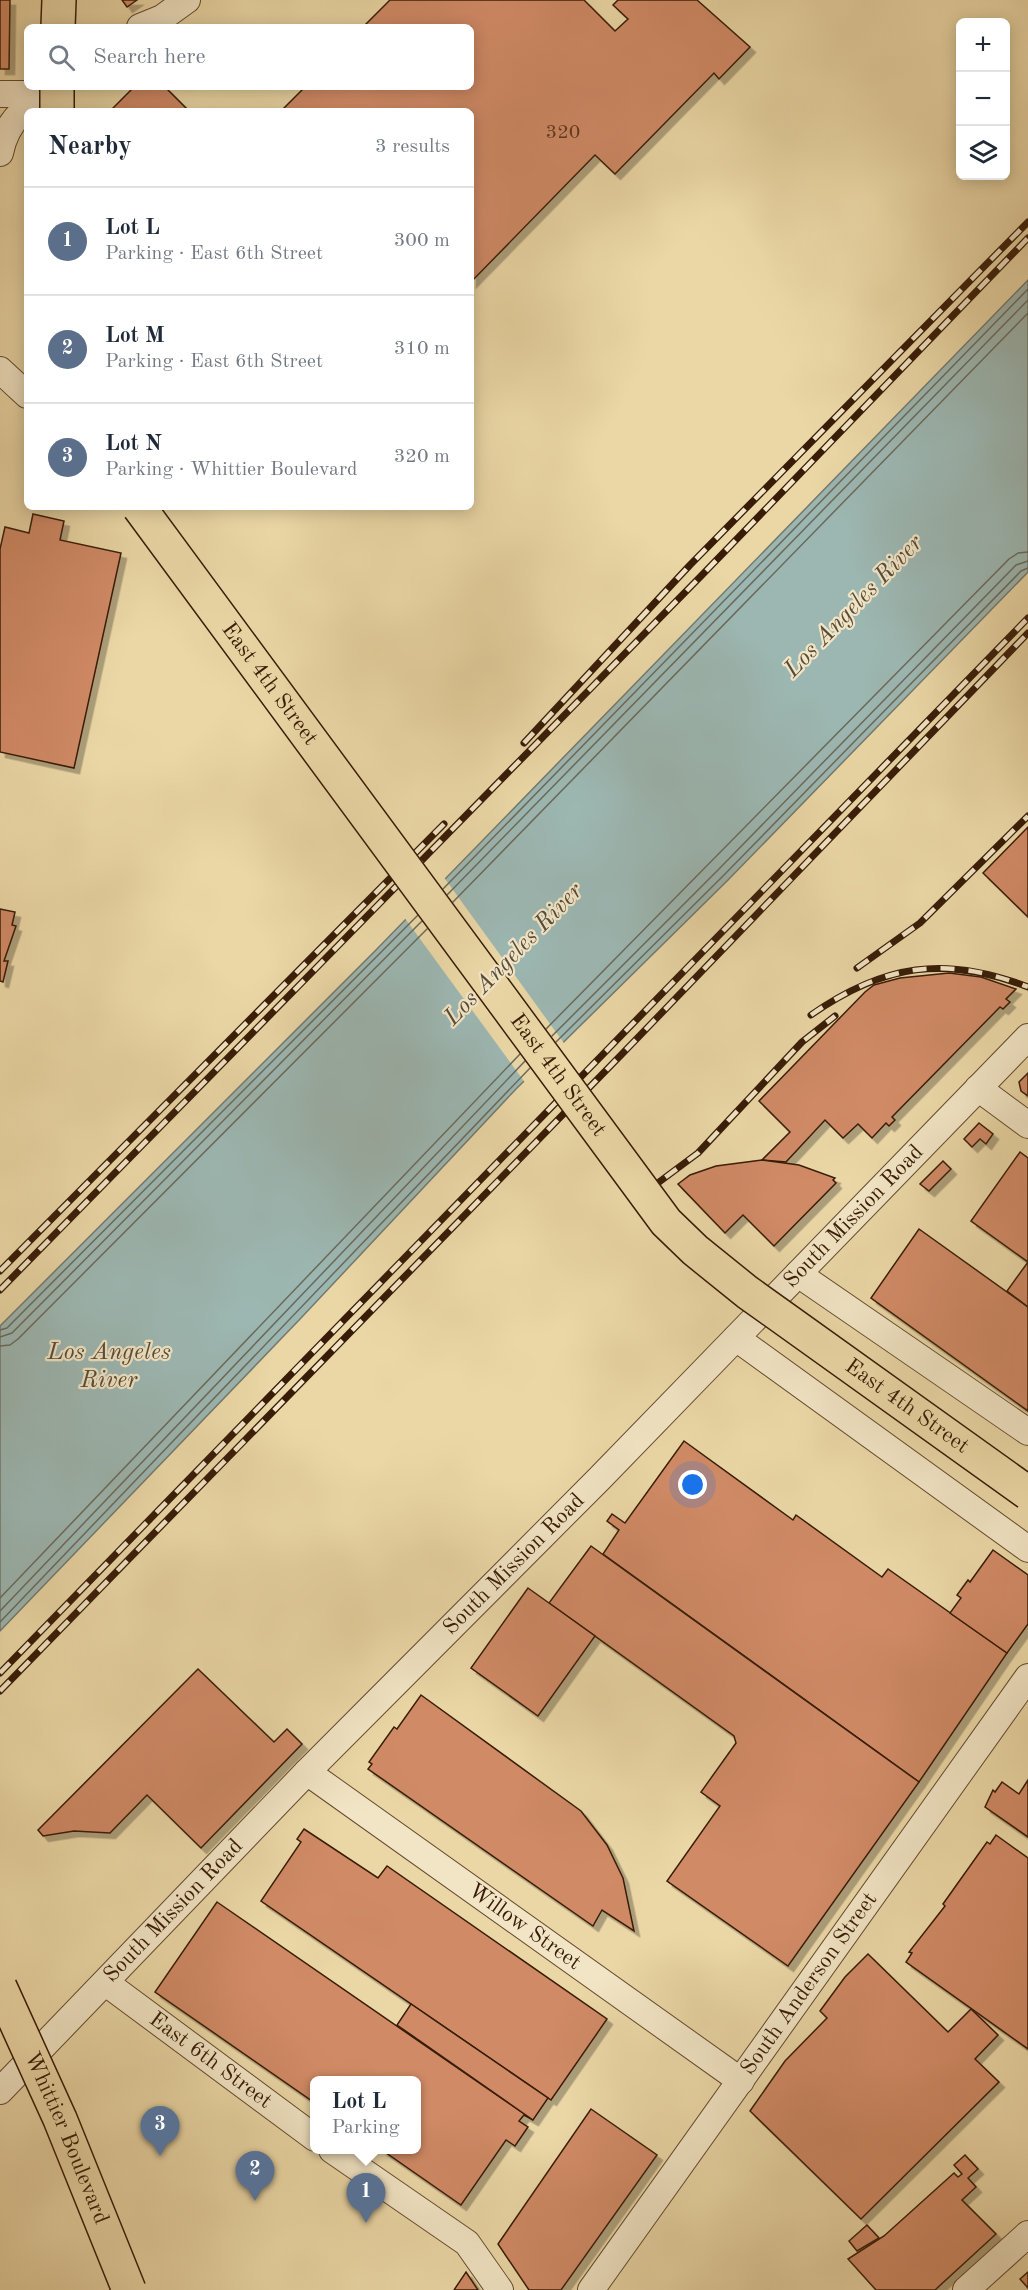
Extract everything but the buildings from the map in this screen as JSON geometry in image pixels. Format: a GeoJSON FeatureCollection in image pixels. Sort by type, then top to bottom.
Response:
{"type":"FeatureCollection","features":[{"type":"Feature","properties":{"kind":"main road"},"geometry":{"type":"LineString","coordinates":[[58,24],[59,0]]}},
{"type":"Feature","properties":{"kind":"main road","name":"East 4th Street"},"geometry":{"type":"LineString","coordinates":[[141,510],[666,1222],[715,1267],[747,1292],[1028,1493]]}},
{"type":"Feature","properties":{"kind":"main road","name":"Whittier Boulevard"},"geometry":{"type":"LineString","coordinates":[[0,1988],[60,2118],[129,2290]]}},
{"type":"Feature","properties":{"kind":"street"},"geometry":{"type":"LineString","coordinates":[[152,24],[188,0]]}},
{"type":"Feature","properties":{"kind":"street"},"geometry":{"type":"LineString","coordinates":[[0,94],[55,95]]}},
{"type":"Feature","properties":{"kind":"street"},"geometry":{"type":"LineString","coordinates":[[32,108],[55,95]]}},
{"type":"Feature","properties":{"kind":"street"},"geometry":{"type":"LineString","coordinates":[[0,153],[4,133],[15,118],[24,113]]}},
{"type":"Feature","properties":{"kind":"street"},"geometry":{"type":"LineString","coordinates":[[0,370],[24,392]]}},
{"type":"Feature","properties":{"kind":"street","name":"South Mission Road"},"geometry":{"type":"LineString","coordinates":[[0,2091],[307,1772],[736,1338],[1028,1037]]}},
{"type":"Feature","properties":{"kind":"street"},"geometry":{"type":"LineString","coordinates":[[978,1088],[1028,1125]]}},
{"type":"Feature","properties":{"kind":"street","name":"East 4th Street"},"geometry":{"type":"LineString","coordinates":[[798,1274],[1028,1431]]}},
{"type":"Feature","properties":{"kind":"street","name":"East 4th Street"},"geometry":{"type":"LineString","coordinates":[[736,1338],[1028,1549]]}},
{"type":"Feature","properties":{"kind":"street","name":"South Anderson Street"},"geometry":{"type":"LineString","coordinates":[[591,2290],[1028,1677]]}},
{"type":"Feature","properties":{"kind":"street","name":"Willow Street"},"geometry":{"type":"LineString","coordinates":[[307,1772],[741,2081]]}},
{"type":"Feature","properties":{"kind":"street","name":"East 6th Street"},"geometry":{"type":"LineString","coordinates":[[106,1983],[310,2134]]}},
{"type":"Feature","properties":{"kind":"street"},"geometry":{"type":"LineString","coordinates":[[338,2154],[467,2243],[500,2290]]}},
{"type":"Feature","properties":{"kind":"street"},"geometry":{"type":"LineString","coordinates":[[966,2290],[1028,2234]]}},
{"type":"Feature","properties":{"kind":"water","name":"Los Angeles River"},"geometry":{"type":"Polygon","coordinates":[[[1028,280],[1028,572],[728,880],[516,1089],[301,1318],[0,1631],[0,1326],[375,951],[1028,280]]]}},
{"type":"Feature","properties":{"kind":"pier"},"geometry":{"type":"Polygon","coordinates":[[[443,876],[566,1046],[526,1084],[404,917],[443,876]]]}},
{"type":"Feature","properties":{"kind":"railway"},"geometry":{"type":"LineString","coordinates":[[524,743],[690,565],[1028,222]]}},
{"type":"Feature","properties":{"kind":"railway"},"geometry":{"type":"LineString","coordinates":[[0,1290],[702,575],[1028,238]]}},
{"type":"Feature","properties":{"kind":"railway"},"geometry":{"type":"LineString","coordinates":[[0,1673],[1028,618]]}},
{"type":"Feature","properties":{"kind":"railway"},"geometry":{"type":"LineString","coordinates":[[0,1691],[622,1054],[1028,633]]}},
{"type":"Feature","properties":{"kind":"railway"},"geometry":{"type":"LineString","coordinates":[[857,968],[920,923],[1028,816]]}},
{"type":"Feature","properties":{"kind":"railway"},"geometry":{"type":"LineString","coordinates":[[0,1271],[444,824]]}},
{"type":"Feature","properties":{"kind":"railway"},"geometry":{"type":"LineString","coordinates":[[811,1015],[864,985],[890,975],[916,970],[942,968],[969,971],[1028,987]]}},
{"type":"Feature","properties":{"kind":"railway"},"geometry":{"type":"LineString","coordinates":[[643,1194],[698,1153],[802,1042],[835,1016]]}},
{"type":"Feature","properties":{"kind":"place","name":"Lot N"},"geometry":{"type":"Point","coordinates":[160,2156]}},
{"type":"Feature","properties":{"kind":"place","name":"Lot M"},"geometry":{"type":"Point","coordinates":[255,2201]}},
{"type":"Feature","properties":{"kind":"place","name":"Lot L"},"geometry":{"type":"Point","coordinates":[366,2223]}}]}
